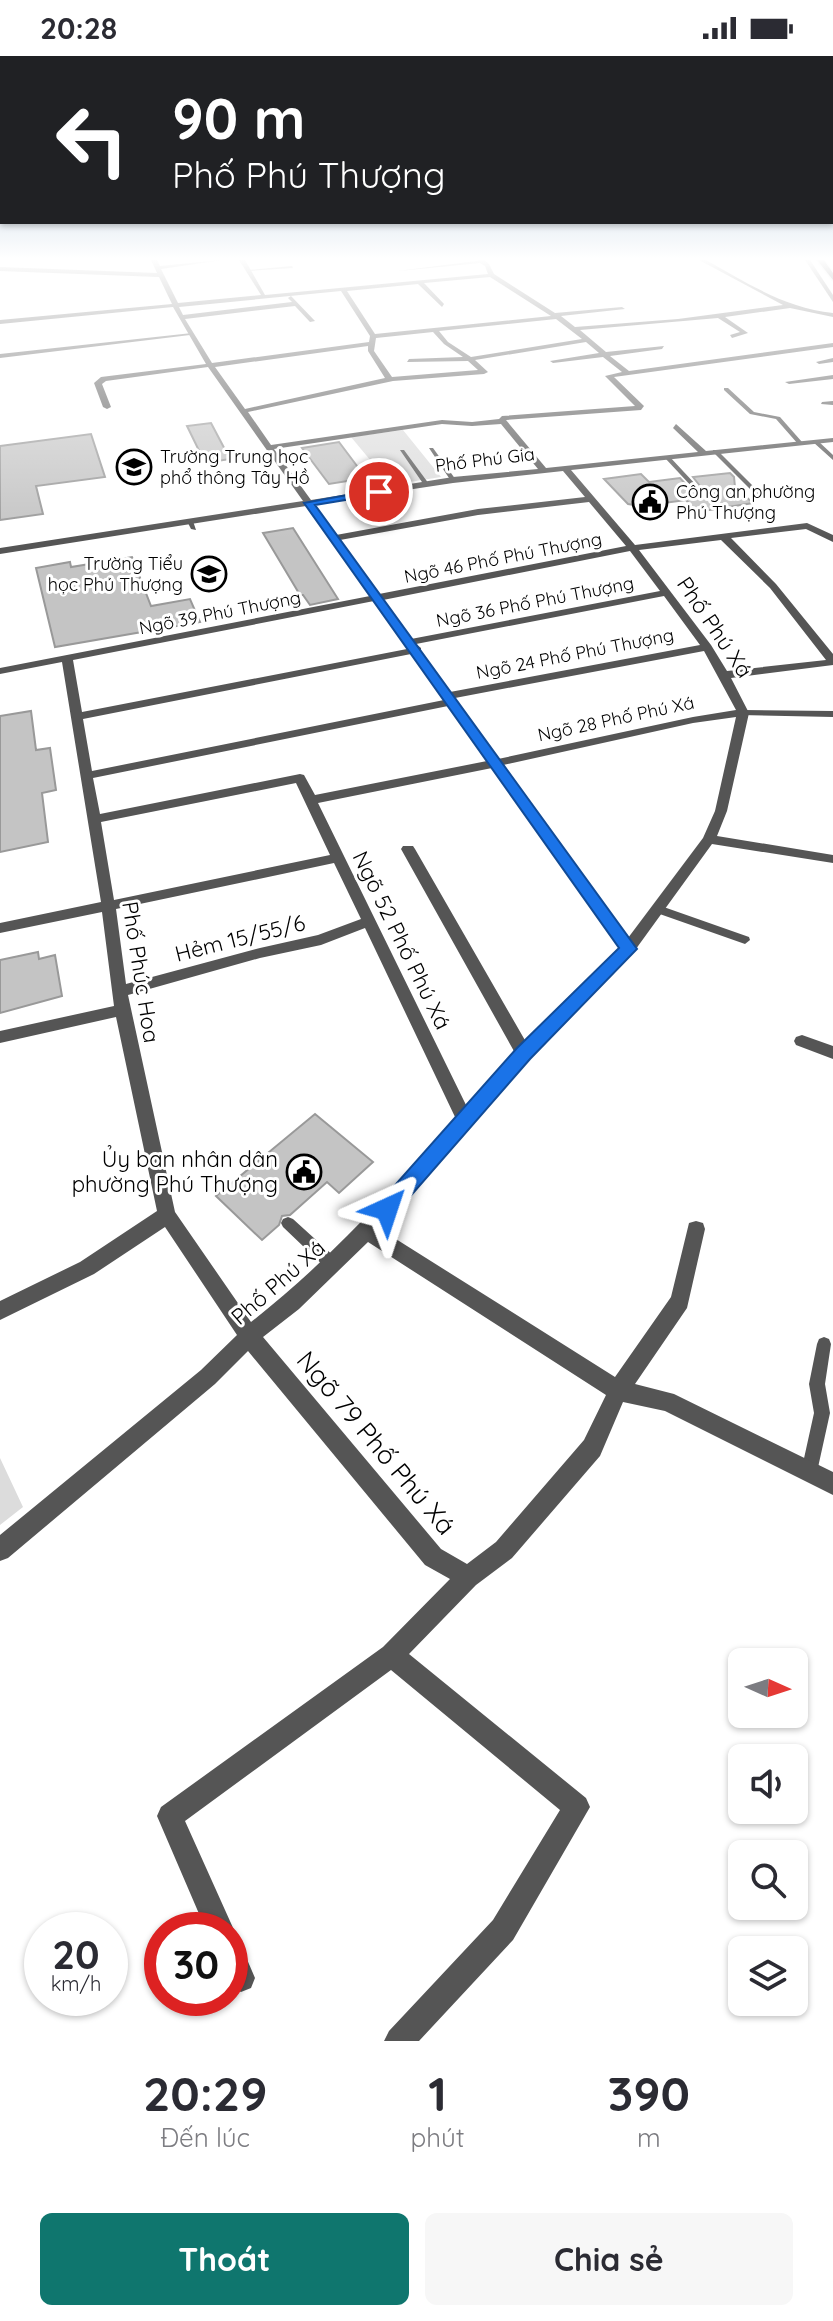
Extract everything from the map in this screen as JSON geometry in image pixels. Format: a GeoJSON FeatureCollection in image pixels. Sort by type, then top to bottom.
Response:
{"type":"FeatureCollection","features":[{"type":"Feature","properties":{"kind":"street"},"geometry":{"type":"LineString","coordinates":[[202,353],[628,949]]}},
{"type":"Feature","properties":{"kind":"street"},"geometry":{"type":"LineString","coordinates":[[107,407],[99,381],[291,353]]}},
{"type":"Feature","properties":{"kind":"street"},"geometry":{"type":"LineString","coordinates":[[372,353],[389,378]]}},
{"type":"Feature","properties":{"kind":"street"},"geometry":{"type":"LineString","coordinates":[[244,411],[389,378],[448,371],[484,372],[460,353]]}},
{"type":"Feature","properties":{"kind":"street"},"geometry":{"type":"LineString","coordinates":[[409,361],[470,359],[509,353]]}},
{"type":"Feature","properties":{"kind":"street"},"geometry":{"type":"LineString","coordinates":[[604,353],[626,372]]}},
{"type":"Feature","properties":{"kind":"street"},"geometry":{"type":"LineString","coordinates":[[553,361],[608,353]]}},
{"type":"Feature","properties":{"kind":"street"},"geometry":{"type":"LineString","coordinates":[[503,421],[502,418],[641,408],[609,376],[774,353]]}},
{"type":"Feature","properties":{"kind":"street"},"geometry":{"type":"LineString","coordinates":[[819,362],[833,360]]}},
{"type":"Feature","properties":{"kind":"street"},"geometry":{"type":"LineString","coordinates":[[789,382],[833,377]]}},
{"type":"Feature","properties":{"kind":"street"},"geometry":{"type":"LineString","coordinates":[[271,447],[442,422],[472,424],[503,421]]}},
{"type":"Feature","properties":{"kind":"street"},"geometry":{"type":"LineString","coordinates":[[503,421],[543,469]]}},
{"type":"Feature","properties":{"kind":"street"},"geometry":{"type":"LineString","coordinates":[[676,426],[703,452]]}},
{"type":"Feature","properties":{"kind":"street","name":"Phố Phú Gia"},"geometry":{"type":"LineString","coordinates":[[0,551],[192,525],[453,480],[833,440]]}},
{"type":"Feature","properties":{"kind":"street","name":"Phố Phú Xá"},"geometry":{"type":"LineString","coordinates":[[0,1550],[208,1377],[249,1336],[292,1302],[367,1231],[524,1054],[628,949],[709,839],[721,811],[743,713],[707,647],[633,548],[564,467]]}},
{"type":"Feature","properties":{"kind":"street"},"geometry":{"type":"LineString","coordinates":[[335,538],[478,512],[591,499]]}},
{"type":"Feature","properties":{"kind":"street","name":"Ngõ 46 Phố Phú Thượng"},"geometry":{"type":"LineString","coordinates":[[380,598],[633,548],[807,526],[832,537]]}},
{"type":"Feature","properties":{"kind":"street"},"geometry":{"type":"LineString","coordinates":[[724,537],[773,586],[833,662]]}},
{"type":"Feature","properties":{"kind":"street","name":"Ngõ 36 Phố Phú Thượng"},"geometry":{"type":"LineString","coordinates":[[76,717],[666,593]]}},
{"type":"Feature","properties":{"kind":"street","name":"Ngõ 39 Phú Thượng"},"geometry":{"type":"LineString","coordinates":[[67,658],[380,598]]}},
{"type":"Feature","properties":{"kind":"street","name":"Ngõ 24 Phố Phú Thượng"},"geometry":{"type":"LineString","coordinates":[[85,776],[707,647]]}},
{"type":"Feature","properties":{"kind":"street"},"geometry":{"type":"LineString","coordinates":[[0,671],[67,658]]}},
{"type":"Feature","properties":{"kind":"street","name":"Phố Phúc Hoa"},"geometry":{"type":"LineString","coordinates":[[67,658],[108,904],[122,1010],[167,1215],[249,1336]]}},
{"type":"Feature","properties":{"kind":"street"},"geometry":{"type":"LineString","coordinates":[[725,675],[833,662]]}},
{"type":"Feature","properties":{"kind":"street","name":"Ngõ 28 Phố Phú Xá"},"geometry":{"type":"LineString","coordinates":[[311,800],[693,720],[743,713]]}},
{"type":"Feature","properties":{"kind":"street","name":"Ngõ 52 Phố Phú Xá"},"geometry":{"type":"LineString","coordinates":[[92,820],[300,778],[465,1121]]}},
{"type":"Feature","properties":{"kind":"street"},"geometry":{"type":"LineString","coordinates":[[709,839],[833,859]]}},
{"type":"Feature","properties":{"kind":"street"},"geometry":{"type":"LineString","coordinates":[[408,849],[524,1054]]}},
{"type":"Feature","properties":{"kind":"street"},"geometry":{"type":"LineString","coordinates":[[0,928],[339,858]]}},
{"type":"Feature","properties":{"kind":"street","name":"Hẻm 15/55/6"},"geometry":{"type":"LineString","coordinates":[[119,992],[260,953],[321,940],[369,921]]}},
{"type":"Feature","properties":{"kind":"street"},"geometry":{"type":"LineString","coordinates":[[0,1037],[122,1010]]}},
{"type":"Feature","properties":{"kind":"street"},"geometry":{"type":"LineString","coordinates":[[802,1041],[833,1053]]}},
{"type":"Feature","properties":{"kind":"street"},"geometry":{"type":"LineString","coordinates":[[0,1311],[87,1268],[167,1215]]}},
{"type":"Feature","properties":{"kind":"street"},"geometry":{"type":"LineString","coordinates":[[212,1912],[170,1816],[391,1655],[468,1577],[504,1550],[592,1448],[618,1391],[680,1301],[696,1229]]}},
{"type":"Feature","properties":{"kind":"street"},"geometry":{"type":"LineString","coordinates":[[367,1231],[618,1391],[667,1401],[833,1484]]}},
{"type":"Feature","properties":{"kind":"street","name":"Ngõ 79 Phố Phú Xá"},"geometry":{"type":"LineString","coordinates":[[249,1336],[433,1557],[468,1577]]}},
{"type":"Feature","properties":{"kind":"street"},"geometry":{"type":"LineString","coordinates":[[391,1655],[577,1807],[503,1930],[399,2041]]}},
{"type":"Feature","properties":{"kind":"lane"},"geometry":{"type":"LineString","coordinates":[[0,356],[29,353]]}},
{"type":"Feature","properties":{"kind":"lane"},"geometry":{"type":"LineString","coordinates":[[726,389],[752,413],[778,418],[800,443]]}},
{"type":"Feature","properties":{"kind":"lane"},"geometry":{"type":"LineString","coordinates":[[815,441],[833,458]]}},
{"type":"Feature","properties":{"kind":"lane"},"geometry":{"type":"LineString","coordinates":[[431,449],[453,480]]}},
{"type":"Feature","properties":{"kind":"lane"},"geometry":{"type":"LineString","coordinates":[[402,451],[426,484]]}},
{"type":"Feature","properties":{"kind":"lane"},"geometry":{"type":"LineString","coordinates":[[715,451],[757,493]]}},
{"type":"Feature","properties":{"kind":"lane"},"geometry":{"type":"LineString","coordinates":[[667,457],[695,487]]}},
{"type":"Feature","properties":{"kind":"lane"},"geometry":{"type":"LineString","coordinates":[[743,713],[833,714]]}},
{"type":"Feature","properties":{"kind":"lane"},"geometry":{"type":"LineString","coordinates":[[658,909],[745,940]]}},
{"type":"Feature","properties":{"kind":"lane"},"geometry":{"type":"LineString","coordinates":[[288,1223],[332,1264]]}},
{"type":"Feature","properties":{"kind":"lane"},"geometry":{"type":"LineString","coordinates":[[809,1472],[822,1413],[817,1384],[824,1344]]}},
{"type":"Feature","properties":{"kind":"shaded area"},"geometry":{"type":"Polygon","coordinates":[[[403,430],[441,477],[391,485],[351,437],[403,430]]]}},
{"type":"Feature","properties":{"kind":"shaded area"},"geometry":{"type":"Polygon","coordinates":[[[0,1458],[23,1507],[0,1525],[0,1458]]]}},
{"type":"Feature","properties":{"kind":"building"},"geometry":{"type":"Polygon","coordinates":[[[211,423],[230,459],[205,463],[187,426],[211,423]]]}},
{"type":"Feature","properties":{"kind":"building"},"geometry":{"type":"Polygon","coordinates":[[[91,434],[105,477],[36,486],[43,514],[0,520],[0,446],[91,434]]]}},
{"type":"Feature","properties":{"kind":"building"},"geometry":{"type":"Polygon","coordinates":[[[339,442],[366,478],[329,484],[302,448],[339,442]]]}},
{"type":"Feature","properties":{"kind":"building"},"geometry":{"type":"Polygon","coordinates":[[[730,473],[734,477],[735,487],[753,503],[697,512],[686,500],[641,506],[628,504],[604,479],[641,474],[649,482],[680,478],[691,490],[697,491],[700,486],[693,477],[730,473]]]}},
{"type":"Feature","properties":{"kind":"building"},"geometry":{"type":"Polygon","coordinates":[[[293,528],[338,599],[310,605],[300,595],[263,533],[293,528]]]}},
{"type":"Feature","properties":{"kind":"building"},"geometry":{"type":"Polygon","coordinates":[[[132,557],[151,606],[190,599],[200,622],[55,647],[36,568],[70,562],[71,567],[132,557]]]}},
{"type":"Feature","properties":{"kind":"building"},"geometry":{"type":"Polygon","coordinates":[[[31,711],[36,750],[50,748],[56,790],[42,793],[48,842],[0,852],[0,716],[31,711]]]}},
{"type":"Feature","properties":{"kind":"building"},"geometry":{"type":"Polygon","coordinates":[[[38,952],[39,959],[55,955],[62,996],[0,1013],[0,960],[38,952]]]}},
{"type":"Feature","properties":{"kind":"building","name":"Ủy ban nhân dân phường Phú Thượng"},"geometry":{"type":"Polygon","coordinates":[[[315,1114],[373,1162],[339,1193],[327,1182],[290,1215],[282,1216],[279,1225],[262,1240],[216,1196],[315,1114]]]}},
{"type":"Feature","properties":{"kind":"place","name":"Trường Trung học phổ thông Tây Hồ"},"geometry":{"type":"Point","coordinates":[134,467]}},
{"type":"Feature","properties":{"kind":"place","name":"Công an phường Phú Thượng"},"geometry":{"type":"Point","coordinates":[650,502]}},
{"type":"Feature","properties":{"kind":"place","name":"Trường Tiểu học Phú Thượng"},"geometry":{"type":"Point","coordinates":[209,574]}},
{"type":"Feature","properties":{"kind":"place","name":"Ủy ban nhân dân phường Phú Thượng"},"geometry":{"type":"Point","coordinates":[304,1172]}},
{"type":"Feature","properties":{"kind":"route"},"geometry":{"type":"LineString","coordinates":[[379,492],[309,503],[380,598],[628,949],[524,1054],[387,1209]]}}]}
